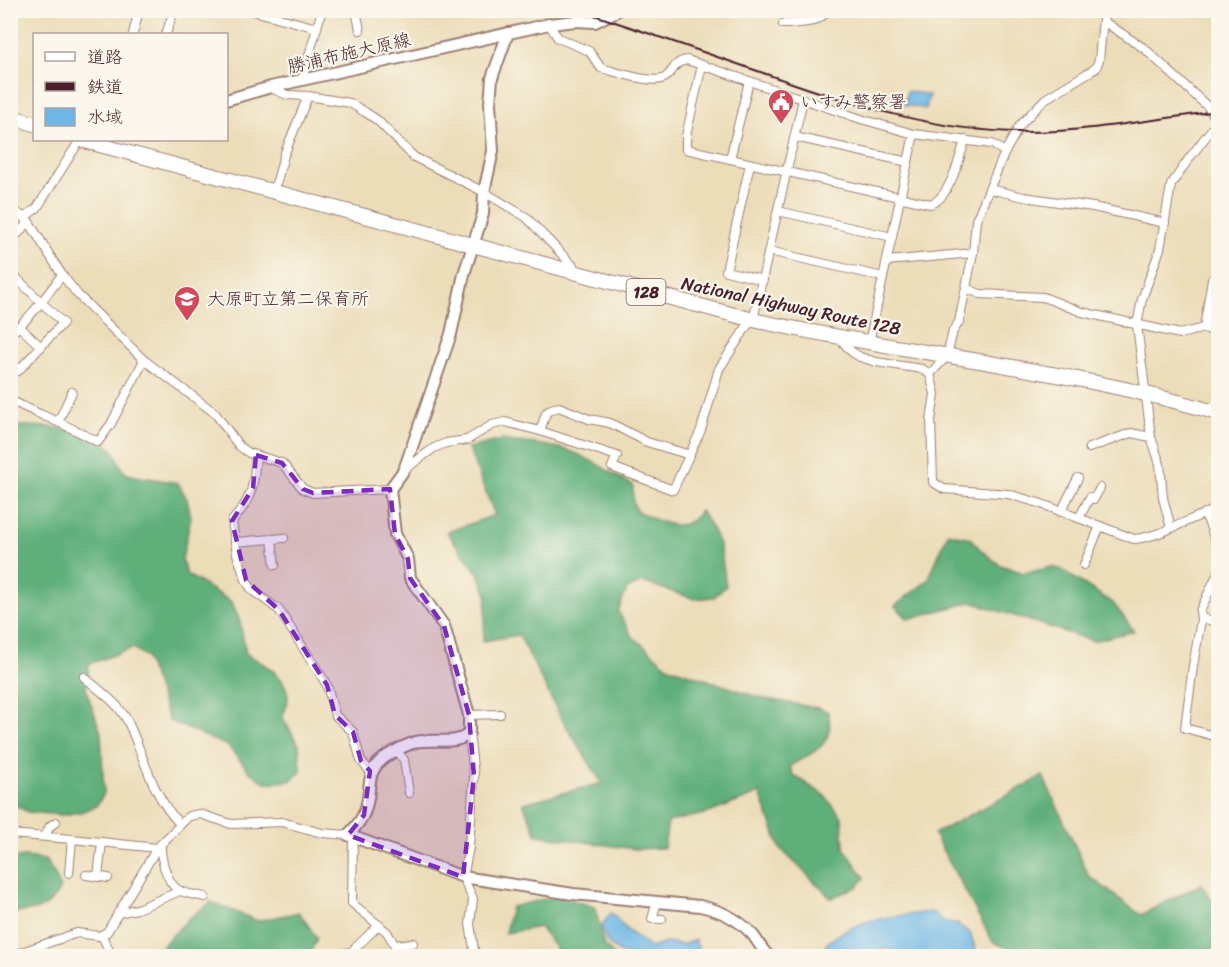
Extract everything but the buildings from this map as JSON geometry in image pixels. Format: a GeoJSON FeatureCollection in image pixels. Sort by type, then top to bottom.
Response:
{"type":"FeatureCollection","features":[{"type":"Feature","properties":{"kind":"highway"},"geometry":{"type":"LineString","coordinates":[[10,116],[33,124]]}},
{"type":"Feature","properties":{"kind":"highway","name":"National Highway Route 128"},"geometry":{"type":"LineString","coordinates":[[85,141],[753,320],[839,338],[1145,392],[1218,413]]}},
{"type":"Feature","properties":{"kind":"street"},"geometry":{"type":"LineString","coordinates":[[133,33],[139,10]]}},
{"type":"Feature","properties":{"kind":"street"},"geometry":{"type":"LineString","coordinates":[[166,33],[174,10]]}},
{"type":"Feature","properties":{"kind":"street"},"geometry":{"type":"LineString","coordinates":[[250,10],[317,28]]}},
{"type":"Feature","properties":{"kind":"street"},"geometry":{"type":"LineString","coordinates":[[302,80],[322,10]]}},
{"type":"Feature","properties":{"kind":"street"},"geometry":{"type":"LineString","coordinates":[[356,10],[360,30]]}},
{"type":"Feature","properties":{"kind":"street","name":"勝浦布施大原線"},"geometry":{"type":"LineString","coordinates":[[228,99],[271,87],[549,24],[576,21],[595,22],[618,10]]}},
{"type":"Feature","properties":{"kind":"street"},"geometry":{"type":"LineString","coordinates":[[783,24],[815,21],[823,17],[828,10]]}},
{"type":"Feature","properties":{"kind":"street"},"geometry":{"type":"LineString","coordinates":[[930,374],[947,356],[953,331],[959,322],[973,253],[976,220],[1005,153],[1020,124],[1045,99],[1096,68],[1099,60],[1104,10]]}},
{"type":"Feature","properties":{"kind":"street"},"geometry":{"type":"LineString","coordinates":[[1103,21],[1145,49],[1208,107],[1218,121],[1171,185],[1160,249],[1142,299],[1137,325],[1151,437],[1160,464],[1163,498],[1171,528]]}},
{"type":"Feature","properties":{"kind":"street"},"geometry":{"type":"LineString","coordinates":[[549,24],[558,38],[589,51],[601,68],[654,81],[666,77],[677,62],[687,60],[914,134],[992,144],[1005,153]]}},
{"type":"Feature","properties":{"kind":"street"},"geometry":{"type":"LineString","coordinates":[[475,957],[470,924],[474,899],[463,877],[469,847],[474,776],[469,715],[444,626],[410,578],[408,559],[395,534],[390,489],[404,470],[451,334],[464,274],[483,214],[484,192],[493,150],[490,104],[492,78],[508,33]]}},
{"type":"Feature","properties":{"kind":"street"},"geometry":{"type":"LineString","coordinates":[[702,65],[686,136],[686,149],[930,204],[940,198],[954,176],[965,140]]}},
{"type":"Feature","properties":{"kind":"street"},"geometry":{"type":"LineString","coordinates":[[730,159],[749,81]]}},
{"type":"Feature","properties":{"kind":"street"},"geometry":{"type":"LineString","coordinates":[[271,87],[287,95],[350,103],[377,120],[414,157],[484,192],[526,217],[582,276]]}},
{"type":"Feature","properties":{"kind":"street"},"geometry":{"type":"LineString","coordinates":[[271,191],[277,181],[284,155],[308,96]]}},
{"type":"Feature","properties":{"kind":"street"},"geometry":{"type":"LineString","coordinates":[[404,470],[434,448],[446,443],[467,440],[492,425],[505,422],[540,430],[617,456],[612,467],[673,490],[707,414],[719,369],[753,320],[804,99]]}},
{"type":"Feature","properties":{"kind":"street"},"geometry":{"type":"LineString","coordinates":[[869,343],[914,134]]}},
{"type":"Feature","properties":{"kind":"street"},"geometry":{"type":"LineString","coordinates":[[795,137],[908,162]]}},
{"type":"Feature","properties":{"kind":"street"},"geometry":{"type":"LineString","coordinates":[[10,242],[37,208],[80,141]]}},
{"type":"Feature","properties":{"kind":"street"},"geometry":{"type":"LineString","coordinates":[[750,164],[726,271],[763,280]]}},
{"type":"Feature","properties":{"kind":"street"},"geometry":{"type":"LineString","coordinates":[[989,189],[1024,197],[1093,207],[1165,223]]}},
{"type":"Feature","properties":{"kind":"street"},"geometry":{"type":"LineString","coordinates":[[10,207],[27,219],[62,275],[78,295],[144,360],[215,413],[239,446],[256,455],[282,463],[303,489],[313,493],[390,489]]}},
{"type":"Feature","properties":{"kind":"street"},"geometry":{"type":"LineString","coordinates":[[778,211],[892,237]]}},
{"type":"Feature","properties":{"kind":"street"},"geometry":{"type":"LineString","coordinates":[[769,251],[883,277]]}},
{"type":"Feature","properties":{"kind":"street"},"geometry":{"type":"LineString","coordinates":[[887,261],[973,253]]}},
{"type":"Feature","properties":{"kind":"street"},"geometry":{"type":"LineString","coordinates":[[10,272],[63,323],[18,371],[10,365]]}},
{"type":"Feature","properties":{"kind":"street"},"geometry":{"type":"LineString","coordinates":[[10,334],[20,327],[62,275]]}},
{"type":"Feature","properties":{"kind":"street"},"geometry":{"type":"LineString","coordinates":[[1204,328],[1212,279]]}},
{"type":"Feature","properties":{"kind":"street"},"geometry":{"type":"LineString","coordinates":[[966,288],[980,294],[1043,297],[1082,312],[1180,334],[1204,328],[1218,333]]}},
{"type":"Feature","properties":{"kind":"street"},"geometry":{"type":"LineString","coordinates":[[20,327],[41,347]]}},
{"type":"Feature","properties":{"kind":"street"},"geometry":{"type":"LineString","coordinates":[[839,338],[860,357],[876,362],[922,369],[930,374],[934,394],[931,420],[933,482],[935,485],[944,489],[1000,492],[1134,539],[1145,538],[1218,509]]}},
{"type":"Feature","properties":{"kind":"street"},"geometry":{"type":"LineString","coordinates":[[10,400],[38,415],[72,427],[98,442],[111,424],[144,360]]}},
{"type":"Feature","properties":{"kind":"street"},"geometry":{"type":"LineString","coordinates":[[58,422],[72,392]]}},
{"type":"Feature","properties":{"kind":"street"},"geometry":{"type":"LineString","coordinates":[[540,430],[546,413],[559,407],[610,423],[647,442],[690,455]]}},
{"type":"Feature","properties":{"kind":"street"},"geometry":{"type":"LineString","coordinates":[[1089,448],[1131,433],[1151,437]]}},
{"type":"Feature","properties":{"kind":"street"},"geometry":{"type":"LineString","coordinates":[[256,455],[253,488],[249,500],[232,521],[235,542],[246,580],[252,590],[279,610],[327,685],[335,716],[353,732],[361,761],[371,772]]}},
{"type":"Feature","properties":{"kind":"street"},"geometry":{"type":"LineString","coordinates":[[1061,512],[1078,478]]}},
{"type":"Feature","properties":{"kind":"street"},"geometry":{"type":"LineString","coordinates":[[1079,518],[1090,497],[1094,499],[1100,488]]}},
{"type":"Feature","properties":{"kind":"street"},"geometry":{"type":"LineString","coordinates":[[1205,513],[1218,547]]}},
{"type":"Feature","properties":{"kind":"street"},"geometry":{"type":"LineString","coordinates":[[1084,565],[1100,526]]}},
{"type":"Feature","properties":{"kind":"street"},"geometry":{"type":"LineString","coordinates":[[235,542],[284,538]]}},
{"type":"Feature","properties":{"kind":"street"},"geometry":{"type":"LineString","coordinates":[[272,539],[275,565]]}},
{"type":"Feature","properties":{"kind":"street"},"geometry":{"type":"LineString","coordinates":[[1218,573],[1204,598],[1200,611],[1201,618],[1185,728],[1218,736]]}},
{"type":"Feature","properties":{"kind":"street"},"geometry":{"type":"LineString","coordinates":[[1201,618],[1218,622]]}},
{"type":"Feature","properties":{"kind":"street"},"geometry":{"type":"LineString","coordinates":[[84,677],[117,705],[126,720],[155,791],[166,810],[180,824]]}},
{"type":"Feature","properties":{"kind":"street"},"geometry":{"type":"LineString","coordinates":[[469,715],[500,714]]}},
{"type":"Feature","properties":{"kind":"street"},"geometry":{"type":"LineString","coordinates":[[401,957],[387,932],[352,903],[350,836],[364,815],[369,798],[371,772],[385,757],[418,741],[462,739],[469,733]]}},
{"type":"Feature","properties":{"kind":"street"},"geometry":{"type":"LineString","coordinates":[[397,751],[404,760],[409,793]]}},
{"type":"Feature","properties":{"kind":"street"},"geometry":{"type":"LineString","coordinates":[[10,956],[77,933],[102,936],[107,932],[159,845],[189,816],[200,814],[231,824],[282,822],[322,833],[350,836],[463,877],[573,894],[716,909],[752,934],[764,955]]}},
{"type":"Feature","properties":{"kind":"street"},"geometry":{"type":"LineString","coordinates":[[45,836],[50,826],[56,822]]}},
{"type":"Feature","properties":{"kind":"street"},"geometry":{"type":"LineString","coordinates":[[10,834],[159,845]]}},
{"type":"Feature","properties":{"kind":"street"},"geometry":{"type":"LineString","coordinates":[[69,873],[72,838]]}},
{"type":"Feature","properties":{"kind":"street"},"geometry":{"type":"LineString","coordinates":[[98,877],[102,842]]}},
{"type":"Feature","properties":{"kind":"street"},"geometry":{"type":"LineString","coordinates":[[159,845],[162,863],[173,885],[180,891],[205,897]]}},
{"type":"Feature","properties":{"kind":"street"},"geometry":{"type":"LineString","coordinates":[[86,875],[108,878]]}},
{"type":"Feature","properties":{"kind":"street"},"geometry":{"type":"LineString","coordinates":[[118,913],[137,909],[180,891]]}},
{"type":"Feature","properties":{"kind":"street"},"geometry":{"type":"LineString","coordinates":[[657,902],[652,919],[662,919]]}},
{"type":"Feature","properties":{"kind":"street"},"geometry":{"type":"LineString","coordinates":[[333,957],[351,952],[379,925]]}},
{"type":"Feature","properties":{"kind":"street"},"geometry":{"type":"LineString","coordinates":[[102,936],[112,957]]}},
{"type":"Feature","properties":{"kind":"street"},"geometry":{"type":"LineString","coordinates":[[395,945],[413,943]]}},
{"type":"Feature","properties":{"kind":"highlighted area"},"geometry":{"type":"Polygon","coordinates":[[[256,455],[282,463],[303,489],[313,493],[390,489],[395,534],[408,559],[410,578],[444,626],[469,715],[474,776],[463,877],[348,835],[364,815],[370,771],[361,761],[353,732],[335,715],[327,685],[279,610],[246,580],[232,521],[253,488],[256,455]]]}},
{"type":"Feature","properties":{"kind":"green space"},"geometry":{"type":"Polygon","coordinates":[[[11,427],[72,429],[83,432],[113,450],[127,474],[178,483],[187,499],[191,517],[182,559],[186,574],[232,602],[240,622],[246,654],[273,671],[285,686],[288,695],[282,717],[299,745],[301,772],[290,781],[266,783],[250,772],[228,746],[169,721],[146,657],[133,648],[89,664],[86,689],[101,733],[104,794],[96,806],[81,812],[61,815],[28,812],[15,805],[11,793],[11,427]]]}},
{"type":"Feature","properties":{"kind":"green space"},"geometry":{"type":"Polygon","coordinates":[[[502,440],[559,448],[584,457],[633,485],[633,502],[637,511],[662,522],[678,525],[686,523],[700,511],[717,538],[726,586],[714,597],[695,599],[642,582],[627,589],[618,611],[632,636],[669,667],[761,698],[818,708],[828,712],[830,723],[826,740],[815,751],[790,766],[793,775],[824,795],[842,817],[844,848],[865,878],[857,887],[831,898],[780,848],[760,793],[709,813],[668,822],[664,848],[634,849],[537,835],[523,803],[602,783],[561,718],[519,635],[483,641],[487,596],[480,576],[447,532],[495,515],[468,448],[502,440]]]}},
{"type":"Feature","properties":{"kind":"green space"},"geometry":{"type":"Polygon","coordinates":[[[948,533],[970,538],[1000,565],[1024,573],[1053,567],[1062,570],[1113,603],[1134,631],[1093,641],[971,602],[908,619],[895,606],[928,580],[948,533]]]}},
{"type":"Feature","properties":{"kind":"green space"},"geometry":{"type":"Polygon","coordinates":[[[1043,776],[1089,876],[1141,915],[1201,884],[1218,909],[1218,956],[1025,956],[993,942],[934,834],[1043,776]]]}},
{"type":"Feature","properties":{"kind":"green space"},"geometry":{"type":"Polygon","coordinates":[[[27,857],[45,860],[60,888],[51,902],[40,909],[11,913],[11,858],[27,857]]]}},
{"type":"Feature","properties":{"kind":"green space"},"geometry":{"type":"Polygon","coordinates":[[[557,896],[595,907],[604,945],[615,956],[561,956],[540,927],[505,933],[511,907],[557,896]]]}},
{"type":"Feature","properties":{"kind":"green space"},"geometry":{"type":"Polygon","coordinates":[[[211,902],[258,921],[299,912],[317,938],[309,956],[153,956],[189,918],[211,902]]]}},
{"type":"Feature","properties":{"kind":"water"},"geometry":{"type":"Polygon","coordinates":[[[907,91],[929,95],[926,109],[904,105],[907,91]]]}},
{"type":"Feature","properties":{"kind":"water"},"geometry":{"type":"Polygon","coordinates":[[[932,912],[944,922],[957,924],[970,933],[978,956],[897,956],[888,948],[880,951],[876,956],[827,956],[826,944],[851,928],[876,919],[932,912]]]}},
{"type":"Feature","properties":{"kind":"water"},"geometry":{"type":"Polygon","coordinates":[[[611,913],[627,930],[650,948],[669,942],[682,945],[695,940],[699,950],[698,956],[625,956],[608,944],[601,926],[611,913]]]}},
{"type":"Feature","properties":{"kind":"railway"},"geometry":{"type":"LineString","coordinates":[[579,10],[831,96],[926,122],[991,131],[1024,132],[1097,127],[1218,111]]}},
{"type":"Feature","properties":{"kind":"place","name":"いすみ警察署"},"geometry":{"type":"Point","coordinates":[781,125]}},
{"type":"Feature","properties":{"kind":"place","name":"大原町立第二保育所"},"geometry":{"type":"Point","coordinates":[187,322]}}]}
